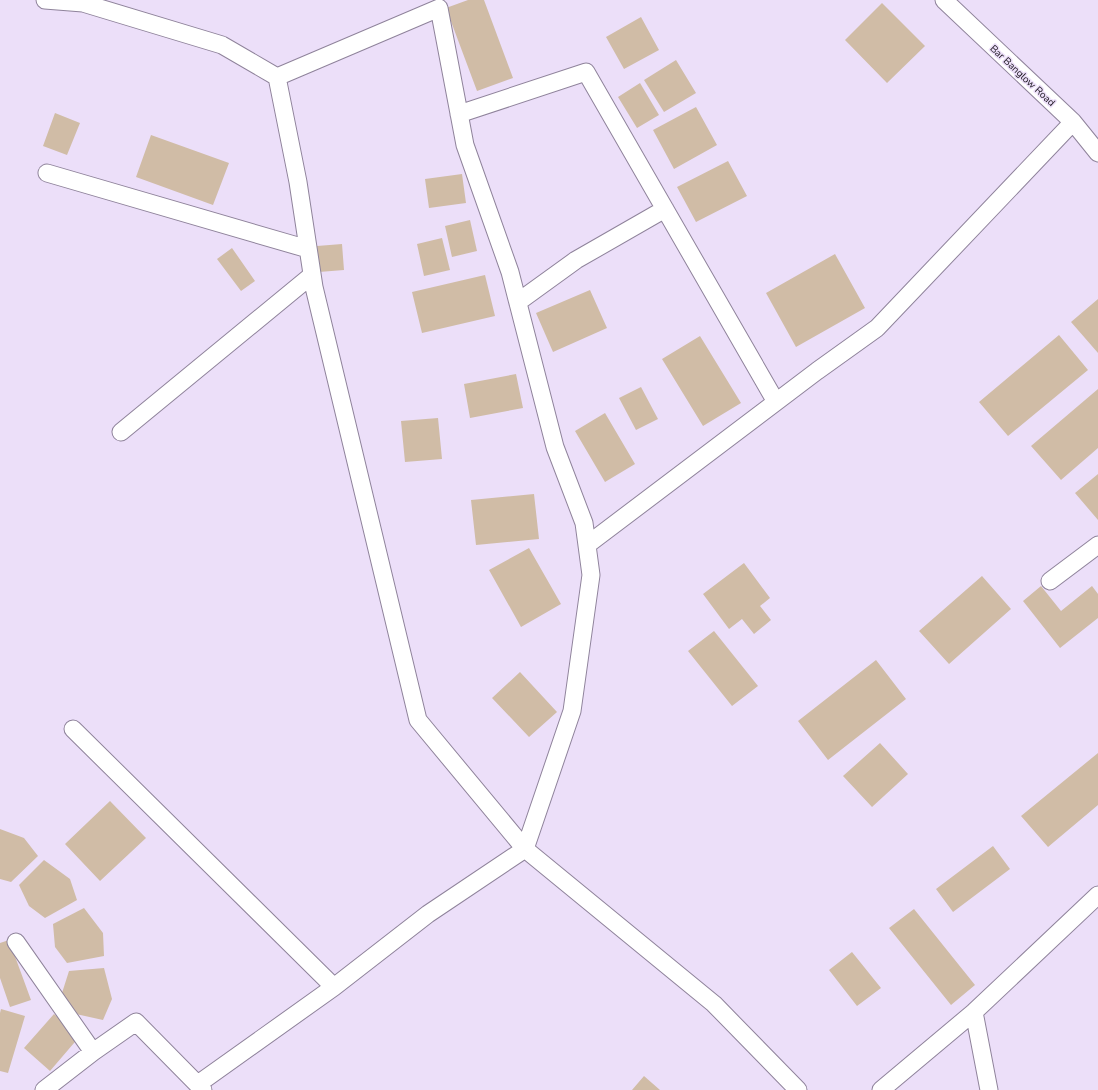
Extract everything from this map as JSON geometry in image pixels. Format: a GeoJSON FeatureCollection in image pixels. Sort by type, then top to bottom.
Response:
{"type":"FeatureCollection","features":[{"type":"Feature","properties":{"kind":"street"},"geometry":{"type":"LineString","coordinates":[[45,0],[83,3],[222,45],[277,77],[298,182],[316,295],[418,720],[525,849],[714,1004],[798,1090]]}},
{"type":"Feature","properties":{"kind":"street","name":"Bar Banglow Road"},"geometry":{"type":"LineString","coordinates":[[944,0],[1074,122],[1098,153]]}},
{"type":"Feature","properties":{"kind":"street"},"geometry":{"type":"LineString","coordinates":[[44,1090],[93,1052],[136,1022],[200,1087],[334,987],[428,914],[525,849],[572,711],[591,575],[584,523],[555,447],[510,272],[464,145],[439,8],[277,77]]}},
{"type":"Feature","properties":{"kind":"street"},"geometry":{"type":"LineString","coordinates":[[459,114],[586,72],[776,402]]}},
{"type":"Feature","properties":{"kind":"street"},"geometry":{"type":"LineString","coordinates":[[587,544],[877,328],[1074,122]]}},
{"type":"Feature","properties":{"kind":"street"},"geometry":{"type":"LineString","coordinates":[[47,173],[308,249]]}},
{"type":"Feature","properties":{"kind":"street"},"geometry":{"type":"LineString","coordinates":[[518,302],[576,260],[665,209]]}},
{"type":"Feature","properties":{"kind":"street"},"geometry":{"type":"LineString","coordinates":[[120,432],[312,275]]}},
{"type":"Feature","properties":{"kind":"street"},"geometry":{"type":"LineString","coordinates":[[1050,580],[1098,545]]}},
{"type":"Feature","properties":{"kind":"street"},"geometry":{"type":"LineString","coordinates":[[73,729],[334,987]]}},
{"type":"Feature","properties":{"kind":"street"},"geometry":{"type":"LineString","coordinates":[[881,1090],[974,1012],[1098,895]]}},
{"type":"Feature","properties":{"kind":"street"},"geometry":{"type":"LineString","coordinates":[[16,942],[93,1052]]}},
{"type":"Feature","properties":{"kind":"street"},"geometry":{"type":"LineString","coordinates":[[974,1012],[989,1090]]}},
{"type":"Feature","properties":{"kind":"building"},"geometry":{"type":"Polygon","coordinates":[[[468,0],[484,0],[513,78],[477,91],[446,8],[468,0]]]}},
{"type":"Feature","properties":{"kind":"building"},"geometry":{"type":"Polygon","coordinates":[[[882,3],[925,46],[887,83],[845,40],[882,3]]]}},
{"type":"Feature","properties":{"kind":"building"},"geometry":{"type":"Polygon","coordinates":[[[641,17],[659,50],[624,69],[606,37],[641,17]]]}},
{"type":"Feature","properties":{"kind":"building"},"geometry":{"type":"Polygon","coordinates":[[[676,60],[696,93],[664,112],[644,80],[676,60]]]}},
{"type":"Feature","properties":{"kind":"building"},"geometry":{"type":"Polygon","coordinates":[[[640,83],[659,115],[637,128],[618,97],[640,83]]]}},
{"type":"Feature","properties":{"kind":"building"},"geometry":{"type":"Polygon","coordinates":[[[696,107],[717,145],[674,169],[653,130],[696,107]]]}},
{"type":"Feature","properties":{"kind":"building"},"geometry":{"type":"Polygon","coordinates":[[[55,113],[80,123],[67,155],[43,146],[55,113]]]}},
{"type":"Feature","properties":{"kind":"building"},"geometry":{"type":"Polygon","coordinates":[[[151,135],[229,163],[213,205],[136,177],[151,135]]]}},
{"type":"Feature","properties":{"kind":"building"},"geometry":{"type":"Polygon","coordinates":[[[728,161],[747,196],[696,222],[677,187],[728,161]]]}},
{"type":"Feature","properties":{"kind":"building"},"geometry":{"type":"Polygon","coordinates":[[[462,174],[466,203],[429,208],[425,179],[462,174]]]}},
{"type":"Feature","properties":{"kind":"building"},"geometry":{"type":"Polygon","coordinates":[[[470,220],[477,251],[452,257],[445,226],[470,220]]]}},
{"type":"Feature","properties":{"kind":"building"},"geometry":{"type":"Polygon","coordinates":[[[442,238],[450,270],[424,276],[417,244],[442,238]]]}},
{"type":"Feature","properties":{"kind":"building"},"geometry":{"type":"Polygon","coordinates":[[[342,244],[344,270],[319,272],[317,246],[342,244]]]}},
{"type":"Feature","properties":{"kind":"building"},"geometry":{"type":"Polygon","coordinates":[[[232,248],[255,281],[241,291],[217,259],[232,248]]]}},
{"type":"Feature","properties":{"kind":"building"},"geometry":{"type":"Polygon","coordinates":[[[835,254],[865,308],[796,347],[766,293],[835,254]]]}},
{"type":"Feature","properties":{"kind":"building"},"geometry":{"type":"Polygon","coordinates":[[[485,275],[495,316],[422,333],[412,292],[485,275]]]}},
{"type":"Feature","properties":{"kind":"building"},"geometry":{"type":"Polygon","coordinates":[[[590,290],[607,328],[553,352],[536,313],[590,290]]]}},
{"type":"Feature","properties":{"kind":"building"},"geometry":{"type":"Polygon","coordinates":[[[1098,299],[1098,353],[1071,322],[1098,299]]]}},
{"type":"Feature","properties":{"kind":"building"},"geometry":{"type":"Polygon","coordinates":[[[1059,335],[1088,370],[1008,436],[979,402],[1059,335]]]}},
{"type":"Feature","properties":{"kind":"building"},"geometry":{"type":"Polygon","coordinates":[[[700,336],[741,403],[703,426],[662,359],[700,336]]]}},
{"type":"Feature","properties":{"kind":"building"},"geometry":{"type":"Polygon","coordinates":[[[516,374],[523,408],[470,418],[464,384],[516,374]]]}},
{"type":"Feature","properties":{"kind":"building"},"geometry":{"type":"Polygon","coordinates":[[[641,387],[658,419],[636,430],[619,398],[641,387]]]}},
{"type":"Feature","properties":{"kind":"building"},"geometry":{"type":"Polygon","coordinates":[[[1098,389],[1098,448],[1061,480],[1031,446],[1098,389]]]}},
{"type":"Feature","properties":{"kind":"building"},"geometry":{"type":"Polygon","coordinates":[[[605,413],[635,464],[605,482],[575,431],[605,413]]]}},
{"type":"Feature","properties":{"kind":"building"},"geometry":{"type":"Polygon","coordinates":[[[438,418],[442,459],[405,462],[401,421],[438,418]]]}},
{"type":"Feature","properties":{"kind":"building"},"geometry":{"type":"Polygon","coordinates":[[[1098,474],[1098,520],[1075,493],[1098,474]]]}},
{"type":"Feature","properties":{"kind":"building"},"geometry":{"type":"Polygon","coordinates":[[[534,494],[539,539],[476,545],[471,500],[534,494]]]}},
{"type":"Feature","properties":{"kind":"building"},"geometry":{"type":"Polygon","coordinates":[[[529,548],[561,604],[521,627],[489,570],[529,548]]]}},
{"type":"Feature","properties":{"kind":"building"},"geometry":{"type":"Polygon","coordinates":[[[744,563],[770,598],[760,606],[771,620],[754,634],[742,619],[729,629],[703,594],[744,563]]]}},
{"type":"Feature","properties":{"kind":"building"},"geometry":{"type":"Polygon","coordinates":[[[982,576],[1011,609],[949,664],[919,631],[982,576]]]}},
{"type":"Feature","properties":{"kind":"building"},"geometry":{"type":"Polygon","coordinates":[[[1041,586],[1061,611],[1092,586],[1098,594],[1098,618],[1060,648],[1023,601],[1041,586]]]}},
{"type":"Feature","properties":{"kind":"building"},"geometry":{"type":"Polygon","coordinates":[[[714,631],[758,686],[732,706],[688,651],[714,631]]]}},
{"type":"Feature","properties":{"kind":"building"},"geometry":{"type":"Polygon","coordinates":[[[876,660],[906,699],[828,760],[798,721],[876,660]]]}},
{"type":"Feature","properties":{"kind":"building"},"geometry":{"type":"Polygon","coordinates":[[[520,672],[557,712],[529,737],[492,698],[520,672]]]}},
{"type":"Feature","properties":{"kind":"building"},"geometry":{"type":"Polygon","coordinates":[[[880,743],[908,774],[872,807],[843,776],[880,743]]]}},
{"type":"Feature","properties":{"kind":"building"},"geometry":{"type":"Polygon","coordinates":[[[1098,753],[1098,805],[1048,847],[1021,816],[1098,753]]]}},
{"type":"Feature","properties":{"kind":"building"},"geometry":{"type":"Polygon","coordinates":[[[110,801],[146,838],[100,881],[65,844],[110,801]]]}},
{"type":"Feature","properties":{"kind":"building"},"geometry":{"type":"Polygon","coordinates":[[[0,829],[24,838],[38,856],[11,882],[0,879],[0,829]]]}},
{"type":"Feature","properties":{"kind":"building"},"geometry":{"type":"Polygon","coordinates":[[[993,846],[1010,869],[953,912],[936,889],[993,846]]]}},
{"type":"Feature","properties":{"kind":"building"},"geometry":{"type":"Polygon","coordinates":[[[44,860],[70,879],[77,900],[45,918],[29,906],[19,885],[44,860]]]}},
{"type":"Feature","properties":{"kind":"building"},"geometry":{"type":"Polygon","coordinates":[[[84,908],[103,933],[104,956],[67,963],[55,947],[53,924],[84,908]]]}},
{"type":"Feature","properties":{"kind":"building"},"geometry":{"type":"Polygon","coordinates":[[[914,909],[975,985],[951,1005],[889,928],[914,909]]]}},
{"type":"Feature","properties":{"kind":"building"},"geometry":{"type":"Polygon","coordinates":[[[9,940],[31,1000],[10,1007],[0,978],[0,943],[9,940]]]}},
{"type":"Feature","properties":{"kind":"building"},"geometry":{"type":"Polygon","coordinates":[[[852,952],[881,988],[857,1006],[829,970],[852,952]]]}},
{"type":"Feature","properties":{"kind":"building"},"geometry":{"type":"Polygon","coordinates":[[[104,968],[112,999],[103,1020],[67,1012],[62,993],[69,971],[104,968]]]}},
{"type":"Feature","properties":{"kind":"building"},"geometry":{"type":"Polygon","coordinates":[[[1,1009],[25,1016],[8,1073],[0,1071],[1,1009]]]}},
{"type":"Feature","properties":{"kind":"building"},"geometry":{"type":"Polygon","coordinates":[[[54,1014],[80,1036],[50,1071],[24,1048],[54,1014]]]}},
{"type":"Feature","properties":{"kind":"building"},"geometry":{"type":"Polygon","coordinates":[[[644,1076],[660,1090],[632,1090],[644,1076]]]}}]}
